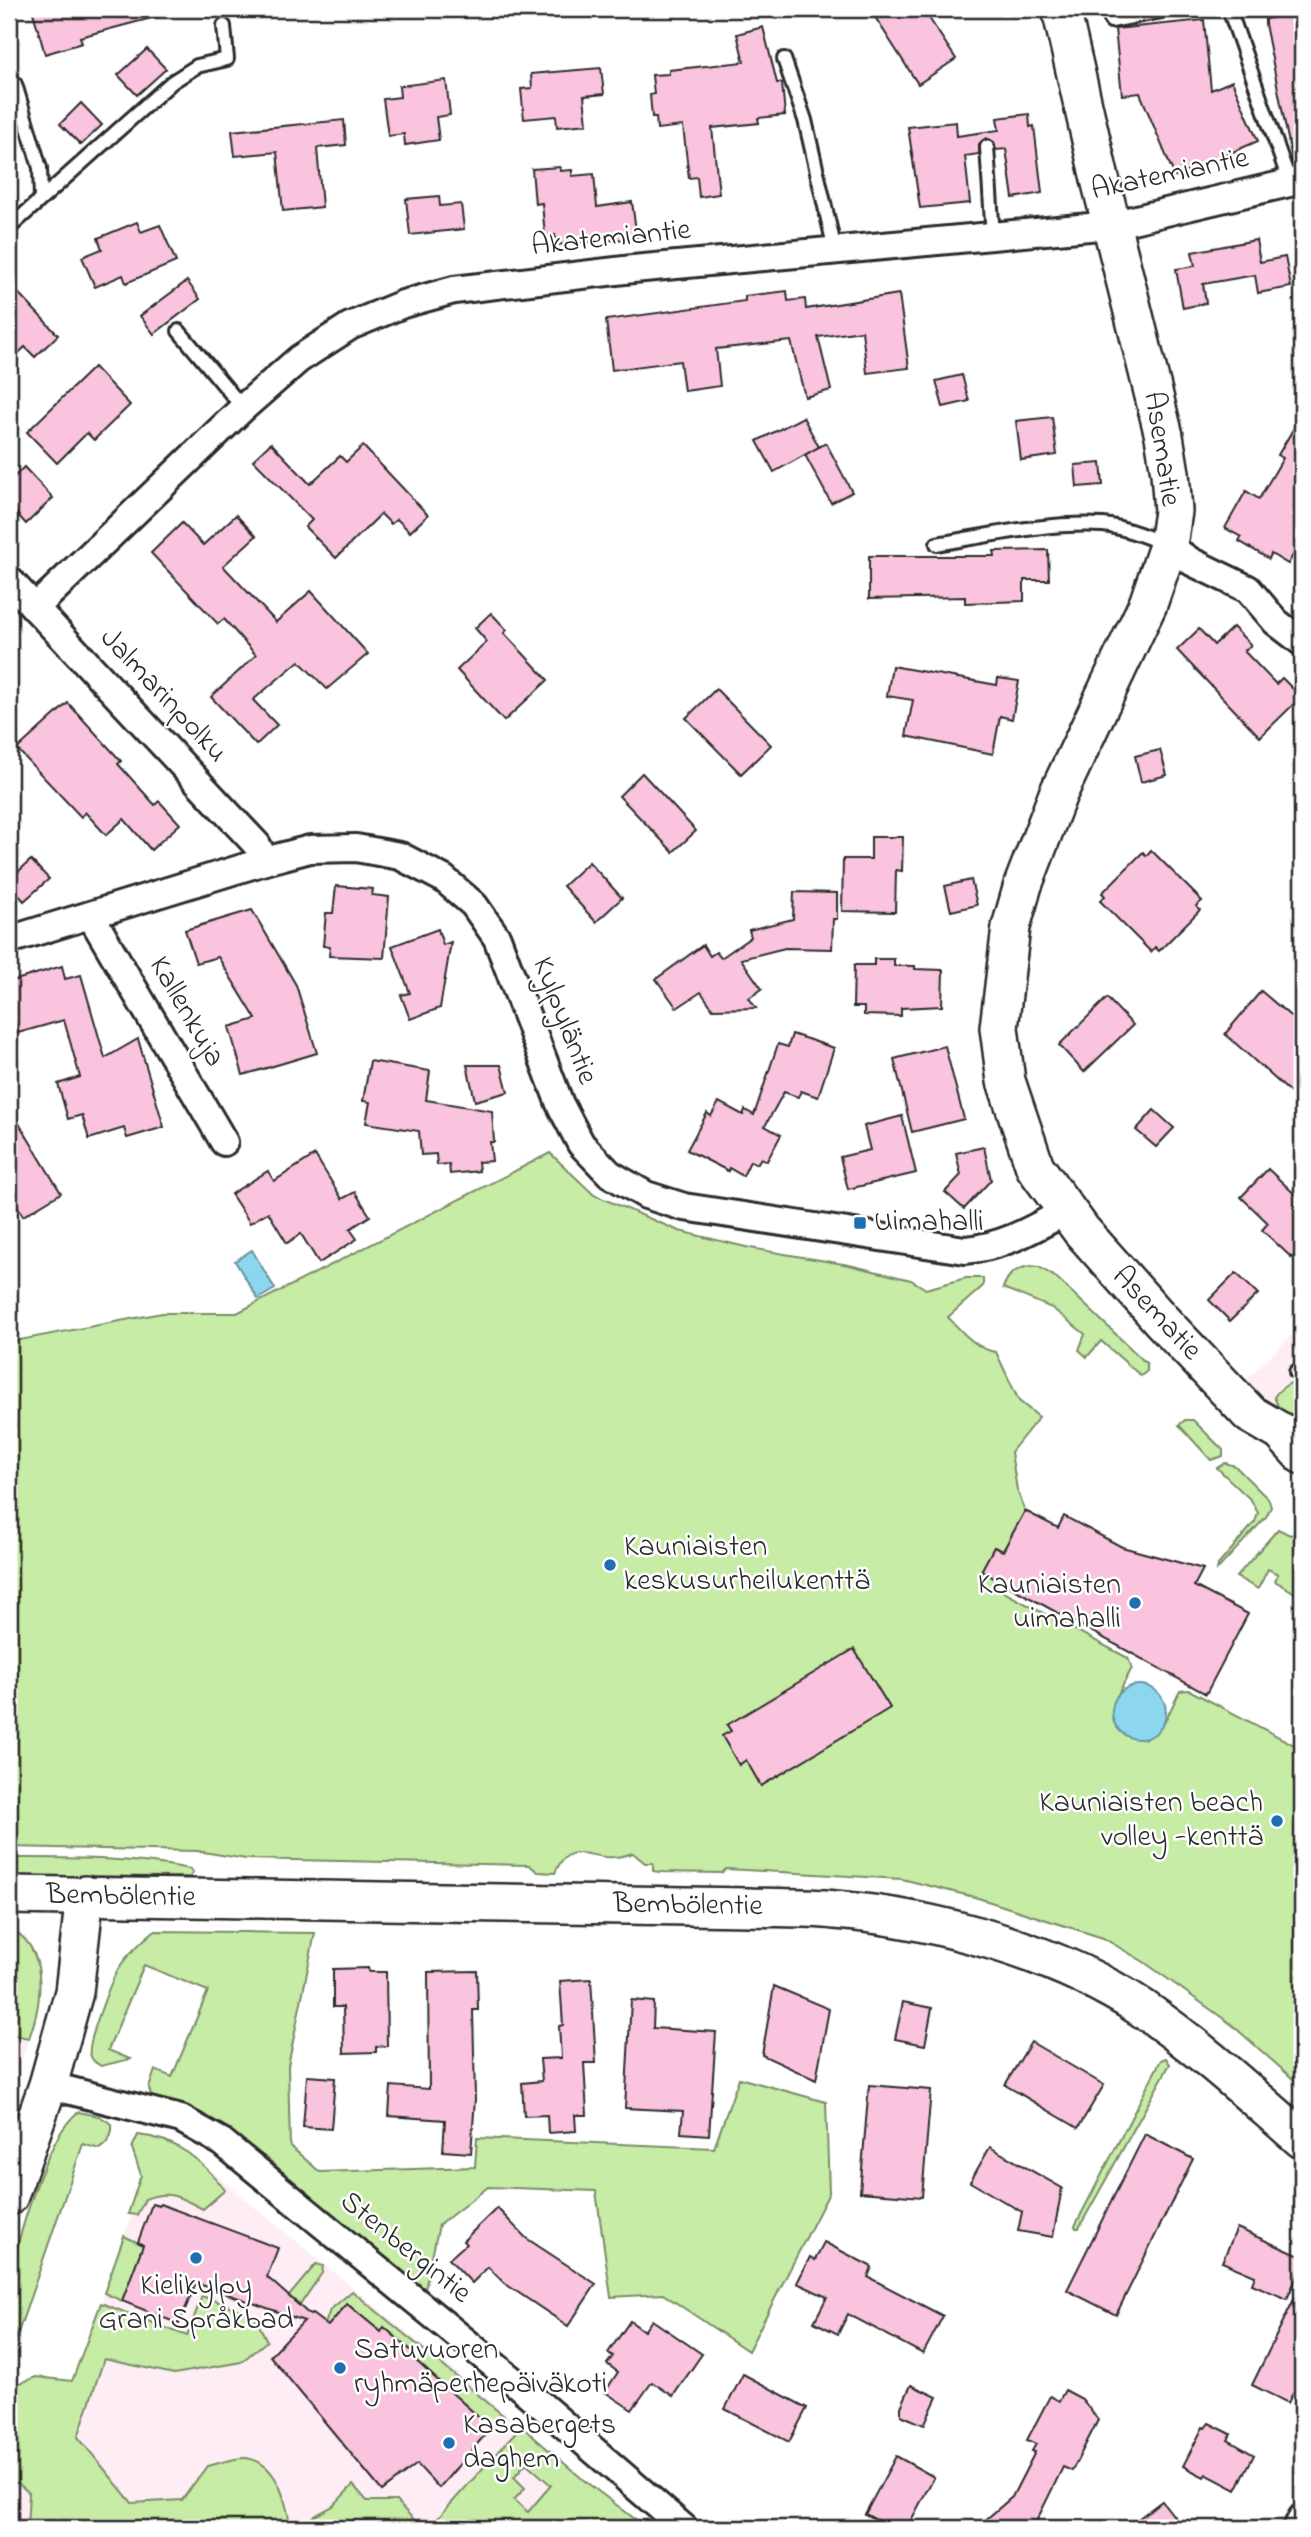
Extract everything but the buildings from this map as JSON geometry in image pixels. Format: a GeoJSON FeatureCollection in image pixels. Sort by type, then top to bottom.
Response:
{"type":"FeatureCollection","features":[{"type":"Feature","properties":{"kind":"street","name":"Asematie"},"geometry":{"type":"LineString","coordinates":[[1061,9],[1164,436],[1173,511],[1168,546],[1148,604],[1058,793],[1037,845],[1011,927],[1004,993],[1016,1030],[1034,1120],[1066,1211],[1097,1251],[1250,1415],[1281,1432],[1302,1455]]}},
{"type":"Feature","properties":{"kind":"street","name":"Akatemiantie"},"geometry":{"type":"LineString","coordinates":[[35,608],[243,408],[299,359],[349,326],[403,304],[454,290],[835,250],[1111,225],[1296,182]]}},
{"type":"Feature","properties":{"kind":"street"},"geometry":{"type":"LineString","coordinates":[[1168,546],[1192,562],[1248,589],[1276,622],[1302,642]]}},
{"type":"Feature","properties":{"kind":"street","name":"Jalmarinpolku"},"geometry":{"type":"LineString","coordinates":[[9,580],[257,845],[265,861]]}},
{"type":"Feature","properties":{"kind":"street","name":"Kylpyläntie"},"geometry":{"type":"LineString","coordinates":[[9,940],[310,849],[356,848],[400,856],[444,879],[474,905],[497,938],[560,1104],[580,1144],[610,1174],[646,1195],[684,1207],[965,1250],[987,1248],[1005,1242],[1066,1211]]}},
{"type":"Feature","properties":{"kind":"street","name":"Kallenkuja"},"geometry":{"type":"LineString","coordinates":[[91,916],[224,1142]]}},
{"type":"Feature","properties":{"kind":"street","name":"Asematie"},"geometry":{"type":"LineString","coordinates":[[1250,1415],[1264,1448],[1288,1473],[1302,1479]]}},
{"type":"Feature","properties":{"kind":"street","name":"Bembölentie"},"geometry":{"type":"LineString","coordinates":[[9,1895],[750,1907],[835,1910],[899,1919],[949,1929],[1009,1947],[1087,1978],[1119,1995],[1193,2045],[1302,2139]]}},
{"type":"Feature","properties":{"kind":"street"},"geometry":{"type":"LineString","coordinates":[[9,2196],[48,2085],[74,1992],[85,1895]]}},
{"type":"Feature","properties":{"kind":"street","name":"Stenbergintie"},"geometry":{"type":"LineString","coordinates":[[48,2085],[181,2119],[222,2142],[511,2379],[684,2528]]}},
{"type":"Feature","properties":{"kind":"street"},"geometry":{"type":"LineString","coordinates":[[1297,2528],[1302,2518]]}},
{"type":"Feature","properties":{"kind":"lane"},"geometry":{"type":"LineString","coordinates":[[1111,22],[1167,10],[1193,9]]}},
{"type":"Feature","properties":{"kind":"lane"},"geometry":{"type":"LineString","coordinates":[[1229,9],[1296,182]]}},
{"type":"Feature","properties":{"kind":"lane"},"geometry":{"type":"LineString","coordinates":[[9,228],[172,82],[197,66],[227,59],[224,26]]}},
{"type":"Feature","properties":{"kind":"lane"},"geometry":{"type":"LineString","coordinates":[[784,59],[805,120],[835,250]]}},
{"type":"Feature","properties":{"kind":"lane"},"geometry":{"type":"LineString","coordinates":[[15,84],[40,168],[41,199]]}},
{"type":"Feature","properties":{"kind":"lane"},"geometry":{"type":"LineString","coordinates":[[987,147],[993,237]]}},
{"type":"Feature","properties":{"kind":"lane"},"geometry":{"type":"LineString","coordinates":[[179,331],[243,408]]}},
{"type":"Feature","properties":{"kind":"lane"},"geometry":{"type":"LineString","coordinates":[[937,544],[1040,527],[1105,526],[1147,537],[1168,546]]}},
{"type":"Feature","properties":{"kind":"shaded area"},"geometry":{"type":"Polygon","coordinates":[[[1302,1325],[1302,1431],[1243,1383],[1302,1325]]]}},
{"type":"Feature","properties":{"kind":"shaded area"},"geometry":{"type":"Polygon","coordinates":[[[9,1928],[17,1932],[33,1952],[40,1974],[34,2025],[9,2095],[9,1928]]]}},
{"type":"Feature","properties":{"kind":"shaded area"},"geometry":{"type":"Polygon","coordinates":[[[138,2135],[157,2137],[180,2148],[206,2167],[521,2426],[507,2443],[552,2485],[512,2528],[291,2528],[287,2503],[207,2466],[182,2500],[132,2503],[78,2437],[120,2311],[101,2303],[131,2216],[128,2214],[141,2175],[132,2148],[138,2135]]]}},
{"type":"Feature","properties":{"kind":"shaded area"},"geometry":{"type":"Polygon","coordinates":[[[9,2483],[18,2483],[29,2493],[27,2528],[9,2528],[9,2483]]]}},
{"type":"Feature","properties":{"kind":"green space"},"geometry":{"type":"Polygon","coordinates":[[[550,1153],[594,1195],[679,1231],[750,1248],[849,1265],[911,1280],[926,1289],[966,1278],[983,1278],[983,1286],[948,1317],[976,1344],[996,1352],[1019,1401],[1039,1417],[1011,1452],[1017,1490],[1025,1511],[1003,1551],[994,1547],[982,1571],[999,1580],[996,1588],[1128,1658],[1132,1668],[1116,1698],[1114,1720],[1124,1734],[1163,1725],[1180,1691],[1189,1690],[1302,1749],[1302,2087],[1231,2024],[1144,1962],[1103,1938],[978,1898],[902,1879],[726,1869],[722,1873],[659,1872],[653,1871],[653,1863],[645,1863],[633,1853],[612,1857],[570,1854],[564,1858],[555,1873],[538,1872],[529,1865],[246,1859],[197,1851],[9,1847],[9,1342],[162,1313],[237,1313],[550,1153]]]}},
{"type":"Feature","properties":{"kind":"green space"},"geometry":{"type":"Polygon","coordinates":[[[1030,1266],[1039,1267],[1058,1279],[1147,1364],[1147,1371],[1141,1376],[1101,1341],[1087,1357],[1079,1350],[1085,1334],[1052,1308],[1003,1288],[1013,1273],[1030,1266]]]}},
{"type":"Feature","properties":{"kind":"green space"},"geometry":{"type":"Polygon","coordinates":[[[1302,1380],[1302,1421],[1298,1423],[1279,1408],[1274,1397],[1286,1386],[1302,1380]]]}},
{"type":"Feature","properties":{"kind":"green space"},"geometry":{"type":"Polygon","coordinates":[[[1185,1420],[1193,1420],[1223,1450],[1223,1456],[1211,1460],[1179,1425],[1185,1420]]]}},
{"type":"Feature","properties":{"kind":"green space"},"geometry":{"type":"Polygon","coordinates":[[[1225,1463],[1235,1466],[1269,1500],[1271,1507],[1266,1517],[1217,1570],[1218,1565],[1255,1522],[1258,1513],[1251,1500],[1217,1468],[1225,1463]]]}},
{"type":"Feature","properties":{"kind":"green space"},"geometry":{"type":"Polygon","coordinates":[[[1278,1529],[1290,1535],[1302,1532],[1302,1597],[1275,1581],[1278,1574],[1268,1569],[1258,1589],[1236,1577],[1278,1529]]]}},
{"type":"Feature","properties":{"kind":"green space"},"geometry":{"type":"Polygon","coordinates":[[[9,1858],[122,1860],[167,1865],[190,1869],[193,1872],[190,1877],[9,1876],[9,1858]]]}},
{"type":"Feature","properties":{"kind":"green space"},"geometry":{"type":"Polygon","coordinates":[[[9,1928],[22,1937],[37,1962],[39,1993],[29,2038],[9,2034],[9,1928]]]}},
{"type":"Feature","properties":{"kind":"green space"},"geometry":{"type":"Polygon","coordinates":[[[154,1931],[315,1933],[288,2066],[290,2146],[320,2172],[475,2167],[477,2138],[714,2148],[739,2078],[826,2102],[829,2193],[748,2351],[663,2294],[611,2297],[596,2191],[488,2187],[439,2225],[424,2294],[268,2159],[190,2112],[152,2100],[149,2088],[155,2070],[172,2077],[208,1991],[144,1965],[108,2050],[130,2059],[101,2066],[96,2063],[90,2054],[90,2048],[112,1983],[127,1957],[154,1931]]]}},
{"type":"Feature","properties":{"kind":"green space"},"geometry":{"type":"Polygon","coordinates":[[[1166,2058],[1170,2064],[1079,2228],[1076,2228],[1161,2060],[1166,2058]]]}},
{"type":"Feature","properties":{"kind":"green space"},"geometry":{"type":"Polygon","coordinates":[[[78,2112],[99,2116],[112,2124],[111,2135],[99,2149],[83,2144],[9,2359],[8,2293],[19,2243],[34,2192],[54,2144],[78,2112]]]}},
{"type":"Feature","properties":{"kind":"green space"},"geometry":{"type":"Polygon","coordinates":[[[138,2135],[165,2141],[188,2153],[225,2190],[203,2209],[181,2198],[162,2195],[145,2199],[137,2215],[128,2214],[141,2175],[132,2148],[138,2135]]]}},
{"type":"Feature","properties":{"kind":"green space"},"geometry":{"type":"Polygon","coordinates":[[[124,2236],[143,2245],[122,2301],[104,2293],[124,2236]]]}},
{"type":"Feature","properties":{"kind":"green space"},"geometry":{"type":"Polygon","coordinates":[[[316,2264],[323,2266],[322,2273],[300,2305],[289,2296],[316,2264]]]}},
{"type":"Feature","properties":{"kind":"green space"},"geometry":{"type":"Polygon","coordinates":[[[352,2291],[504,2416],[491,2428],[413,2358],[415,2353],[385,2328],[381,2332],[347,2304],[328,2326],[325,2324],[330,2310],[352,2291]]]}},
{"type":"Feature","properties":{"kind":"green space"},"geometry":{"type":"Polygon","coordinates":[[[202,2296],[254,2315],[267,2341],[241,2362],[174,2374],[104,2359],[78,2437],[132,2503],[182,2500],[207,2466],[241,2458],[257,2461],[266,2467],[279,2485],[291,2528],[27,2528],[29,2493],[18,2483],[9,2483],[9,2387],[36,2377],[72,2381],[101,2303],[187,2336],[202,2296]]]}},
{"type":"Feature","properties":{"kind":"green space"},"geometry":{"type":"Polygon","coordinates":[[[521,2426],[586,2482],[647,2528],[429,2528],[521,2426]],[[526,2463],[514,2477],[525,2488],[514,2500],[528,2512],[551,2485],[526,2463]]]}},
{"type":"Feature","properties":{"kind":"green space"},"geometry":{"type":"Polygon","coordinates":[[[353,2485],[367,2501],[396,2501],[422,2528],[293,2528],[333,2506],[353,2485]]]}},
{"type":"Feature","properties":{"kind":"water"},"geometry":{"type":"Polygon","coordinates":[[[252,1250],[275,1289],[258,1299],[235,1261],[252,1250]]]}},
{"type":"Feature","properties":{"kind":"water"},"geometry":{"type":"Polygon","coordinates":[[[1139,1685],[1158,1693],[1166,1712],[1158,1731],[1139,1739],[1120,1731],[1112,1712],[1120,1693],[1139,1685]]]}},
{"type":"Feature","properties":{"kind":"place","name":"Uimahalli"},"geometry":{"type":"Point","coordinates":[860,1223]}},
{"type":"Feature","properties":{"kind":"place","name":"Kauniaisten keskusurheilukenttä"},"geometry":{"type":"Point","coordinates":[610,1565]}},
{"type":"Feature","properties":{"kind":"place","name":"Kauniaisten uimahalli"},"geometry":{"type":"Point","coordinates":[1135,1603]}},
{"type":"Feature","properties":{"kind":"place","name":"Kauniaisten beach volley -kenttä"},"geometry":{"type":"Point","coordinates":[1277,1821]}},
{"type":"Feature","properties":{"kind":"place","name":"Kielikylpy Grani Språkbad"},"geometry":{"type":"Point","coordinates":[196,2258]}},
{"type":"Feature","properties":{"kind":"place","name":"Satuvuoren ryhmäperhepäiväkoti"},"geometry":{"type":"Point","coordinates":[340,2368]}},
{"type":"Feature","properties":{"kind":"place","name":"Kasabergets daghem"},"geometry":{"type":"Point","coordinates":[449,2443]}}]}
